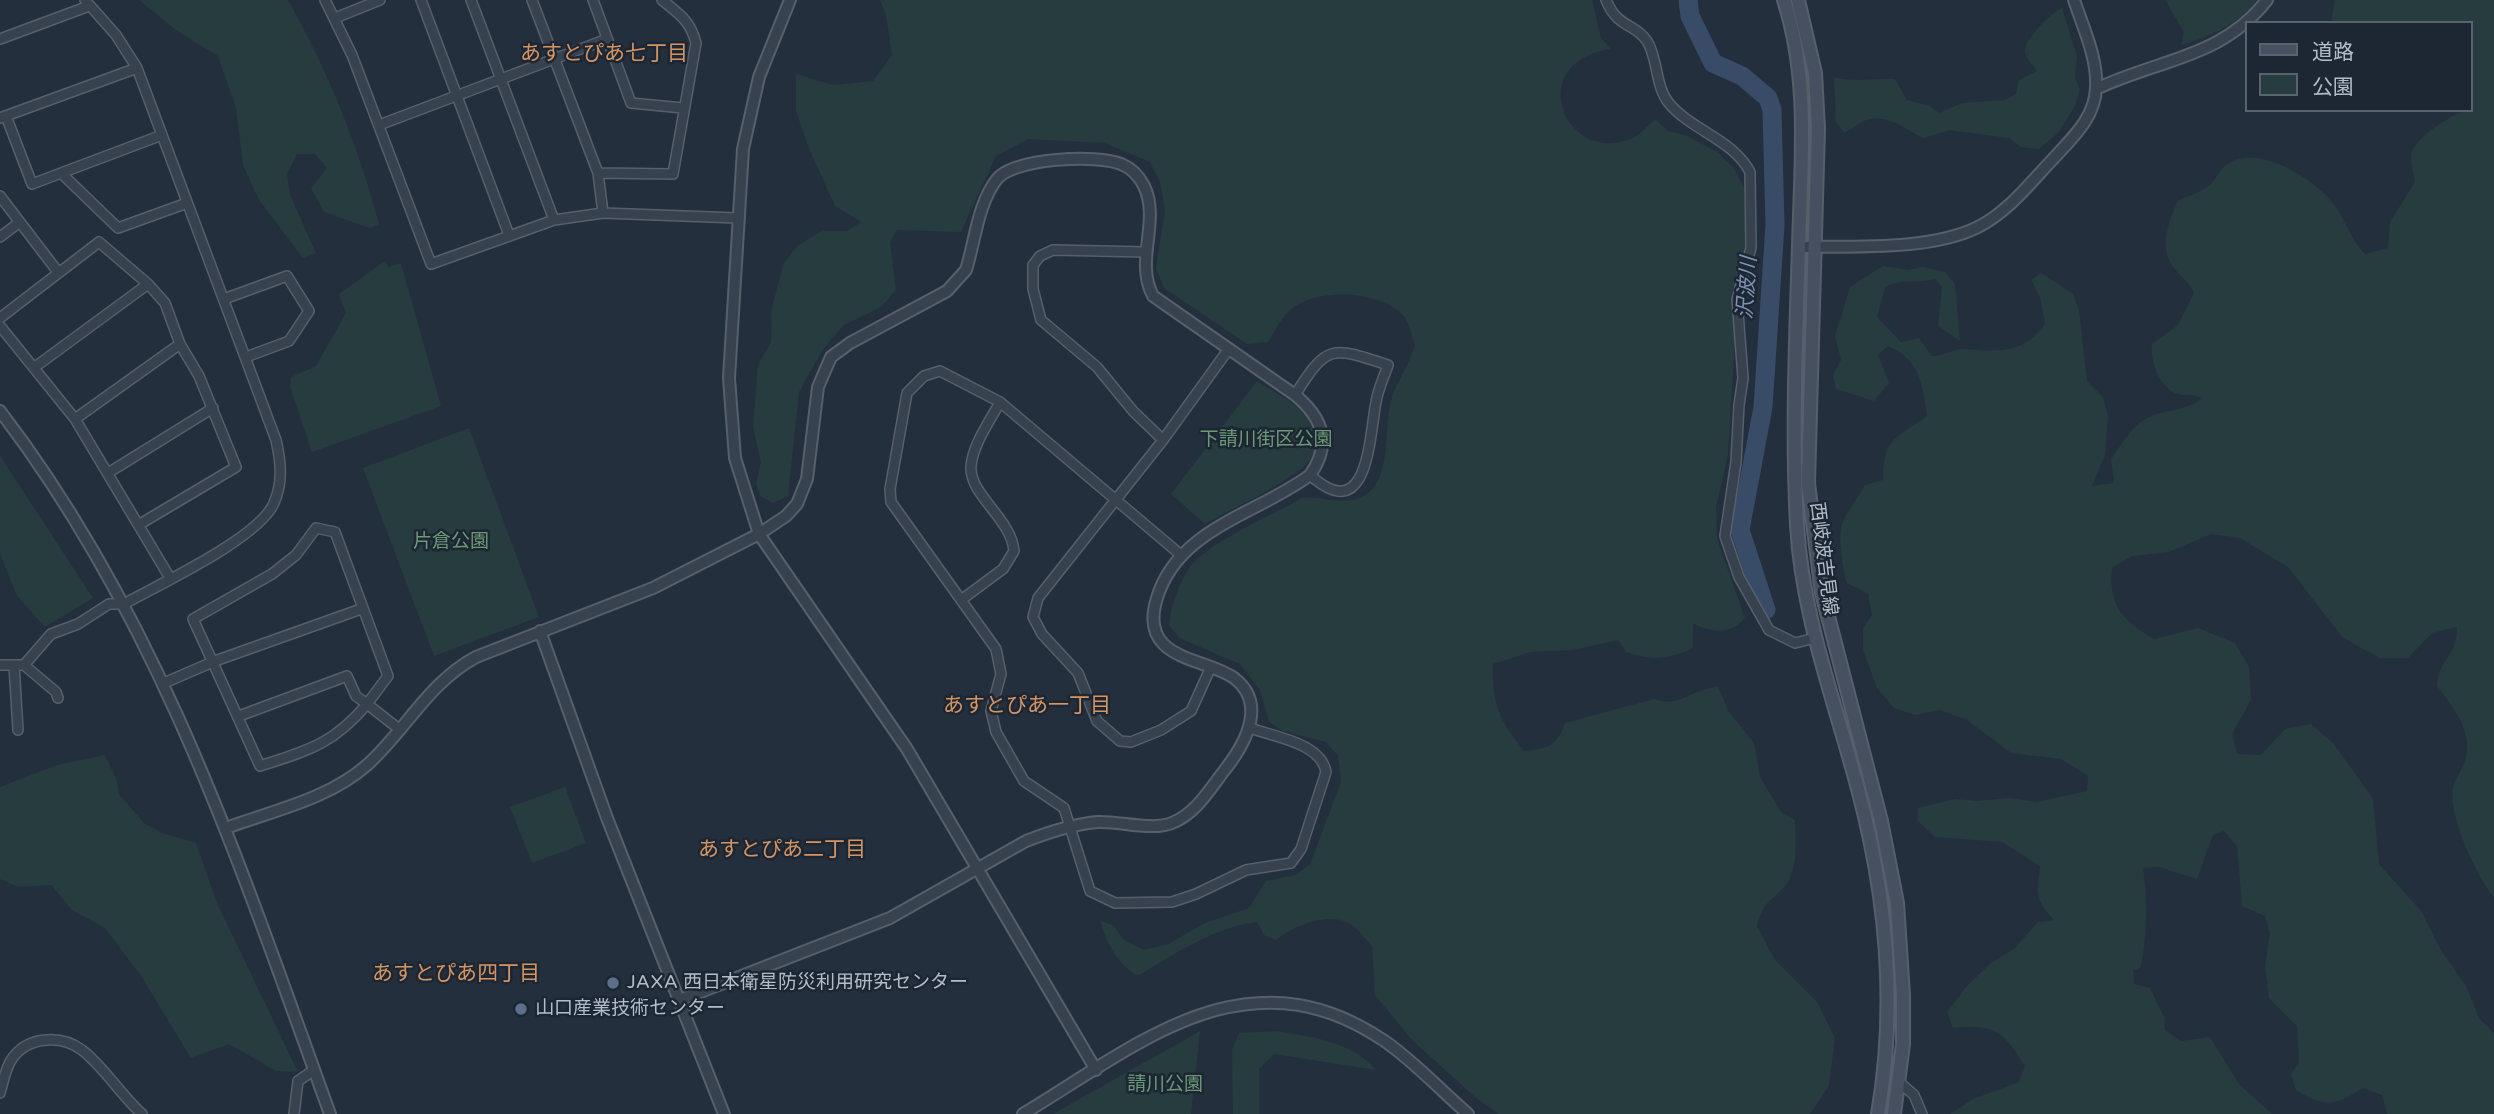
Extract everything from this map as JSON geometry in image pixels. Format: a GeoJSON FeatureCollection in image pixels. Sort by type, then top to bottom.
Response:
{"type":"FeatureCollection","features":[{"type":"Feature","properties":{"kind":"main road","name":"西岐波吉見線"},"geometry":{"type":"LineString","coordinates":[[1784,0],[1797,51],[1804,120],[1795,430],[1797,527],[1815,638],[1858,790],[1883,904],[1888,953],[1889,1042],[1878,1114]]}},
{"type":"Feature","properties":{"kind":"main road","name":"西岐波吉見線"},"geometry":{"type":"LineString","coordinates":[[1798,0],[1815,73],[1818,129],[1808,483],[1822,593],[1881,821],[1897,903],[1903,995],[1899,1082],[1894,1114]]}},
{"type":"Feature","properties":{"kind":"street"},"geometry":{"type":"LineString","coordinates":[[325,0],[379,125],[431,264],[554,220],[603,213],[737,218]]}},
{"type":"Feature","properties":{"kind":"street"},"geometry":{"type":"LineString","coordinates":[[335,18],[380,0]]}},
{"type":"Feature","properties":{"kind":"street"},"geometry":{"type":"LineString","coordinates":[[421,0],[509,235]]}},
{"type":"Feature","properties":{"kind":"street"},"geometry":{"type":"LineString","coordinates":[[471,0],[554,220]]}},
{"type":"Feature","properties":{"kind":"street"},"geometry":{"type":"LineString","coordinates":[[532,0],[598,173],[603,213]]}},
{"type":"Feature","properties":{"kind":"street"},"geometry":{"type":"LineString","coordinates":[[593,0],[631,103],[683,108]]}},
{"type":"Feature","properties":{"kind":"street"},"geometry":{"type":"LineString","coordinates":[[598,173],[673,174],[696,43],[684,16],[662,0]]}},
{"type":"Feature","properties":{"kind":"street"},"geometry":{"type":"LineString","coordinates":[[790,0],[775,32],[749,116],[737,218],[729,413],[735,458],[759,534],[873,695],[1096,1070]]}},
{"type":"Feature","properties":{"kind":"street"},"geometry":{"type":"LineString","coordinates":[[1606,0],[1612,15],[1648,42],[1668,103],[1726,145],[1745,162],[1749,172],[1751,248],[1737,299],[1744,378],[1725,536],[1739,577],[1769,630],[1795,643],[1815,638]]}},
{"type":"Feature","properties":{"kind":"street"},"geometry":{"type":"LineString","coordinates":[[1799,247],[1934,240],[1978,227],[2013,201],[2087,119],[2096,89],[2095,70],[2074,0]]}},
{"type":"Feature","properties":{"kind":"street"},"geometry":{"type":"LineString","coordinates":[[2248,21],[2267,0]]}},
{"type":"Feature","properties":{"kind":"street"},"geometry":{"type":"LineString","coordinates":[[0,39],[87,3],[116,35],[136,68],[162,135],[246,357],[281,462],[280,485],[274,505],[249,532],[124,604],[109,604],[78,624],[51,635],[19,665],[18,730]]}},
{"type":"Feature","properties":{"kind":"street"},"geometry":{"type":"LineString","coordinates":[[2096,89],[2221,43],[2246,24]]}},
{"type":"Feature","properties":{"kind":"street"},"geometry":{"type":"LineString","coordinates":[[379,125],[607,39]]}},
{"type":"Feature","properties":{"kind":"street"},"geometry":{"type":"LineString","coordinates":[[136,68],[3,117],[32,184],[162,135]]}},
{"type":"Feature","properties":{"kind":"street"},"geometry":{"type":"LineString","coordinates":[[226,828],[335,787],[367,765],[428,693],[458,667],[490,650],[653,588],[759,534],[786,516],[797,504],[807,479],[818,387],[831,357],[850,343],[947,291],[959,281],[966,270],[987,195],[999,177],[1013,167],[1030,163],[1108,160],[1122,164],[1143,184],[1149,200],[1145,270],[1153,296],[1312,408],[1324,437],[1318,463],[1310,475],[1207,533],[1181,555],[1157,597],[1155,624],[1169,649],[1178,657],[1234,678],[1245,690],[1250,704],[1250,728],[1230,762],[1194,810],[1169,825],[1097,822],[1026,841],[890,918],[680,1000]]}},
{"type":"Feature","properties":{"kind":"street"},"geometry":{"type":"LineString","coordinates":[[61,173],[118,228],[187,203]]}},
{"type":"Feature","properties":{"kind":"street"},"geometry":{"type":"LineString","coordinates":[[0,197],[58,272]]}},
{"type":"Feature","properties":{"kind":"street"},"geometry":{"type":"LineString","coordinates":[[0,237],[20,222]]}},
{"type":"Feature","properties":{"kind":"street"},"geometry":{"type":"LineString","coordinates":[[0,318],[99,242],[148,284],[165,303],[180,344],[213,408],[224,443],[236,467],[140,524]]}},
{"type":"Feature","properties":{"kind":"street"},"geometry":{"type":"LineString","coordinates":[[1146,252],[1053,250],[1040,256],[1033,265],[1033,289],[1041,320],[1097,367],[1133,411],[1163,440]]}},
{"type":"Feature","properties":{"kind":"street"},"geometry":{"type":"LineString","coordinates":[[224,299],[287,276],[309,311],[289,341],[246,357]]}},
{"type":"Feature","properties":{"kind":"street"},"geometry":{"type":"LineString","coordinates":[[35,367],[148,284]]}},
{"type":"Feature","properties":{"kind":"street"},"geometry":{"type":"LineString","coordinates":[[0,326],[75,419],[170,578]]}},
{"type":"Feature","properties":{"kind":"street"},"geometry":{"type":"LineString","coordinates":[[75,419],[180,344]]}},
{"type":"Feature","properties":{"kind":"street"},"geometry":{"type":"LineString","coordinates":[[1210,669],[1191,712],[1161,730],[1131,742],[1120,741],[1097,721],[1078,673],[1036,625],[1033,617],[1038,598],[1163,440],[1228,350]]}},
{"type":"Feature","properties":{"kind":"street"},"geometry":{"type":"LineString","coordinates":[[1295,395],[1313,365],[1328,354],[1353,353],[1388,365],[1377,398],[1365,470],[1359,482],[1338,492],[1321,485],[1310,475]]}},
{"type":"Feature","properties":{"kind":"street"},"geometry":{"type":"LineString","coordinates":[[1181,555],[1000,402],[940,371],[924,376],[912,385],[904,406],[890,489],[891,502],[996,649],[1001,674],[991,711],[996,732],[1024,781],[1064,808],[1090,891],[1115,903],[1172,902],[1196,894],[1246,870],[1291,863],[1301,849],[1326,772],[1325,766],[1317,753],[1250,728]]}},
{"type":"Feature","properties":{"kind":"street"},"geometry":{"type":"LineString","coordinates":[[961,600],[1003,569],[1014,551],[1009,528],[971,474],[975,450],[1000,402]]}},
{"type":"Feature","properties":{"kind":"street"},"geometry":{"type":"LineString","coordinates":[[108,473],[213,408]]}},
{"type":"Feature","properties":{"kind":"street"},"geometry":{"type":"LineString","coordinates":[[0,411],[88,541],[164,683],[226,828],[330,1114]]}},
{"type":"Feature","properties":{"kind":"street"},"geometry":{"type":"LineString","coordinates":[[316,528],[335,532],[361,609],[388,676],[350,724],[317,748],[260,766],[215,661],[193,620],[272,574],[296,555],[316,528]]}},
{"type":"Feature","properties":{"kind":"street"},"geometry":{"type":"LineString","coordinates":[[164,683],[215,661],[361,609]]}},
{"type":"Feature","properties":{"kind":"street"},"geometry":{"type":"LineString","coordinates":[[540,631],[607,818],[724,1114]]}},
{"type":"Feature","properties":{"kind":"street"},"geometry":{"type":"LineString","coordinates":[[0,665],[19,665],[56,692],[58,698]]}},
{"type":"Feature","properties":{"kind":"street"},"geometry":{"type":"LineString","coordinates":[[239,716],[347,676],[356,696],[400,729]]}},
{"type":"Feature","properties":{"kind":"street"},"geometry":{"type":"LineString","coordinates":[[1023,1114],[1169,1027],[1200,1013],[1243,1003],[1286,1003],[1321,1010],[1364,1027],[1386,1042],[1468,1114]]}},
{"type":"Feature","properties":{"kind":"street"},"geometry":{"type":"LineString","coordinates":[[0,1093],[11,1061],[22,1049],[41,1040],[56,1040],[70,1043],[84,1052],[142,1114]]}},
{"type":"Feature","properties":{"kind":"street"},"geometry":{"type":"LineString","coordinates":[[294,1114],[298,1081],[314,1070]]}},
{"type":"Feature","properties":{"kind":"street"},"geometry":{"type":"LineString","coordinates":[[1899,1082],[1914,1096],[1922,1114]]}},
{"type":"Feature","properties":{"kind":"green space"},"geometry":{"type":"Polygon","coordinates":[[[139,0],[288,0],[341,109],[379,224],[370,228],[324,212],[311,188],[327,168],[315,154],[297,154],[287,174],[290,195],[316,253],[303,258],[259,200],[243,165],[236,108],[218,56],[177,31],[139,0]]]}},
{"type":"Feature","properties":{"kind":"green space"},"geometry":{"type":"Polygon","coordinates":[[[880,0],[1592,0],[1601,38],[1611,49],[1583,58],[1567,73],[1561,91],[1563,110],[1573,127],[1589,139],[1610,143],[1635,137],[1655,119],[1668,131],[1685,135],[1719,153],[1734,169],[1744,188],[1746,253],[1731,296],[1736,324],[1728,455],[1716,507],[1717,539],[1745,618],[1739,624],[1720,631],[1693,623],[1693,648],[1667,657],[1652,658],[1626,652],[1618,640],[1573,650],[1531,652],[1493,664],[1494,691],[1508,730],[1524,751],[1550,745],[1558,737],[1565,723],[1654,699],[1678,700],[1718,687],[1729,712],[1754,743],[1760,777],[1782,813],[1795,820],[1792,872],[1785,886],[1765,907],[1757,926],[1775,960],[1817,1002],[1835,1038],[1829,1086],[1810,1114],[1499,1114],[1475,1097],[1412,1040],[1375,995],[1372,946],[1352,925],[1340,920],[1311,922],[1276,940],[1265,936],[1257,922],[1226,929],[1195,943],[1138,976],[1119,960],[1105,936],[1100,920],[1114,926],[1124,940],[1144,950],[1168,944],[1205,923],[1249,908],[1266,881],[1296,875],[1310,864],[1341,782],[1338,756],[1326,742],[1283,731],[1269,722],[1260,690],[1240,664],[1179,638],[1169,625],[1170,617],[1185,575],[1205,552],[1302,498],[1349,501],[1365,495],[1374,487],[1384,461],[1391,401],[1415,345],[1403,315],[1378,300],[1347,294],[1315,298],[1301,303],[1287,313],[1268,342],[1247,344],[1164,288],[1156,268],[1165,211],[1160,182],[1150,162],[1105,143],[1028,139],[996,156],[961,232],[897,230],[890,243],[896,290],[881,307],[844,325],[823,349],[799,392],[788,496],[773,503],[760,496],[756,483],[761,462],[753,427],[758,365],[771,342],[772,307],[784,263],[797,246],[822,231],[847,231],[861,222],[835,206],[808,146],[796,111],[796,74],[833,85],[873,81],[892,55],[886,15],[880,0]]]}},
{"type":"Feature","properties":{"kind":"green space"},"geometry":{"type":"Polygon","coordinates":[[[2165,0],[2257,0],[2223,29],[2181,45],[2184,32],[2165,0]]]}},
{"type":"Feature","properties":{"kind":"green space"},"geometry":{"type":"Polygon","coordinates":[[[2335,0],[2494,0],[2494,898],[2472,861],[2459,830],[2453,788],[2466,758],[2466,737],[2460,719],[2437,686],[2438,676],[2454,646],[2457,627],[2432,633],[2408,658],[2380,658],[2343,638],[2288,567],[2240,538],[2211,534],[2169,552],[2132,556],[2112,568],[2111,581],[2115,602],[2120,611],[2134,626],[2154,639],[2198,628],[2235,643],[2249,667],[2251,700],[2232,734],[2237,754],[2261,755],[2285,729],[2311,724],[2334,744],[2373,799],[2379,864],[2421,911],[2440,949],[2466,986],[2479,1018],[2494,1033],[2494,1114],[2387,1114],[2382,1095],[2363,1088],[2345,1098],[2330,1102],[2314,1100],[2296,1090],[2291,1074],[2299,1062],[2297,1026],[2269,998],[2265,966],[2270,933],[2265,916],[2242,906],[2237,846],[2224,831],[2213,835],[2197,879],[2159,867],[2143,868],[2146,930],[2141,967],[2133,971],[2134,984],[2150,988],[2164,1017],[2165,1030],[2181,1041],[2210,1037],[2239,1084],[2272,1114],[1950,1114],[1973,1099],[2019,1082],[2025,1066],[2010,1045],[1996,1032],[1978,1027],[1953,1028],[1947,1012],[1966,987],[1991,963],[2015,948],[2038,922],[2054,920],[2038,895],[2040,866],[2002,842],[1935,837],[1917,820],[1918,808],[1955,799],[1977,801],[2009,798],[2037,802],[2087,791],[2088,776],[2061,759],[2011,753],[1967,720],[1940,710],[1915,715],[1894,708],[1877,688],[1863,650],[1863,628],[1872,615],[1868,594],[1847,583],[1841,529],[1865,485],[1883,480],[1886,455],[1893,440],[1927,416],[1924,393],[1913,365],[1888,346],[1878,355],[1889,383],[1874,401],[1836,389],[1833,375],[1841,360],[1835,336],[1850,287],[1883,266],[1907,270],[1923,267],[1945,272],[1955,284],[1960,341],[1938,326],[1942,287],[1935,279],[1885,287],[1877,317],[1901,342],[1919,338],[1932,356],[1960,349],[2010,349],[2029,341],[2045,323],[2040,297],[2031,280],[2041,273],[2073,294],[2079,310],[2087,381],[2103,397],[2108,416],[2105,455],[2092,486],[2114,483],[2111,459],[2134,428],[2151,416],[2188,406],[2202,398],[2178,394],[2169,389],[2156,372],[2152,357],[2152,344],[2178,325],[2194,293],[2167,255],[2167,231],[2178,201],[2207,187],[2231,162],[2238,159],[2263,159],[2290,169],[2325,194],[2365,254],[2388,248],[2390,222],[2415,182],[2411,157],[2414,147],[2428,133],[2456,114],[2473,112],[2473,21],[2331,21],[2335,0]]]}},
{"type":"Feature","properties":{"kind":"green space"},"geometry":{"type":"Polygon","coordinates":[[[2062,8],[2077,56],[2075,78],[2080,89],[2075,106],[2058,133],[2039,149],[2021,147],[2009,138],[1949,130],[1924,138],[1889,120],[1864,121],[1844,132],[1836,122],[1834,77],[1857,80],[1895,79],[1907,100],[1930,106],[1939,113],[1962,103],[2005,100],[2016,94],[2019,80],[2037,71],[2027,57],[2026,47],[2039,27],[2062,8]]]}},
{"type":"Feature","properties":{"kind":"green space"},"geometry":{"type":"Polygon","coordinates":[[[385,261],[389,267],[401,263],[441,406],[312,452],[290,387],[291,377],[316,366],[346,313],[339,294],[385,261]]]}},
{"type":"Feature","properties":{"kind":"green space","name":"下請川街区公園"},"geometry":{"type":"Polygon","coordinates":[[[1257,381],[1290,401],[1306,416],[1314,437],[1313,453],[1293,475],[1205,524],[1171,494],[1257,381]]]}},
{"type":"Feature","properties":{"kind":"green space","name":"片倉公園"},"geometry":{"type":"Polygon","coordinates":[[[469,428],[539,617],[434,656],[363,468],[469,428]]]}},
{"type":"Feature","properties":{"kind":"green space"},"geometry":{"type":"Polygon","coordinates":[[[0,456],[93,598],[45,627],[17,596],[0,554],[0,456]]]}},
{"type":"Feature","properties":{"kind":"green space"},"geometry":{"type":"Polygon","coordinates":[[[105,755],[117,781],[119,794],[144,823],[162,833],[196,843],[217,903],[298,1072],[276,1071],[229,1044],[191,1058],[141,976],[105,928],[72,910],[51,885],[18,887],[0,879],[0,787],[57,765],[105,755]]]}},
{"type":"Feature","properties":{"kind":"green space"},"geometry":{"type":"Polygon","coordinates":[[[565,787],[586,843],[532,863],[510,807],[565,787]]]}},
{"type":"Feature","properties":{"kind":"green space","name":"請川公園"},"geometry":{"type":"Polygon","coordinates":[[[1200,1031],[1191,1114],[1053,1114],[1200,1031]]]}},
{"type":"Feature","properties":{"kind":"green space"},"geometry":{"type":"Polygon","coordinates":[[[1276,1031],[1317,1038],[1343,1046],[1366,1060],[1376,1070],[1274,1054],[1259,1069],[1259,1114],[1233,1114],[1232,1050],[1239,1033],[1276,1031]]]}},
{"type":"Feature","properties":{"kind":"waterway","name":"沢波川"},"geometry":{"type":"LineString","coordinates":[[1688,0],[1690,16],[1713,63],[1742,76],[1768,98],[1772,110],[1775,225],[1763,407],[1740,530],[1766,610]]}},
{"type":"Feature","properties":{"kind":"place","name":"JAXA 西日本衛星防災利用研究センター"},"geometry":{"type":"Point","coordinates":[613,983]}},
{"type":"Feature","properties":{"kind":"place","name":"山口産業技術センター"},"geometry":{"type":"Point","coordinates":[521,1009]}},
{"type":"Feature","properties":{"kind":"district","name":"あすとぴあ七丁目"},"geometry":{"type":"Point","coordinates":[604,54]}},
{"type":"Feature","properties":{"kind":"district","name":"あすとぴあ一丁目"},"geometry":{"type":"Point","coordinates":[1027,706]}},
{"type":"Feature","properties":{"kind":"district","name":"あすとぴあ二丁目"},"geometry":{"type":"Point","coordinates":[782,850]}},
{"type":"Feature","properties":{"kind":"district","name":"あすとぴあ四丁目"},"geometry":{"type":"Point","coordinates":[456,974]}}]}
